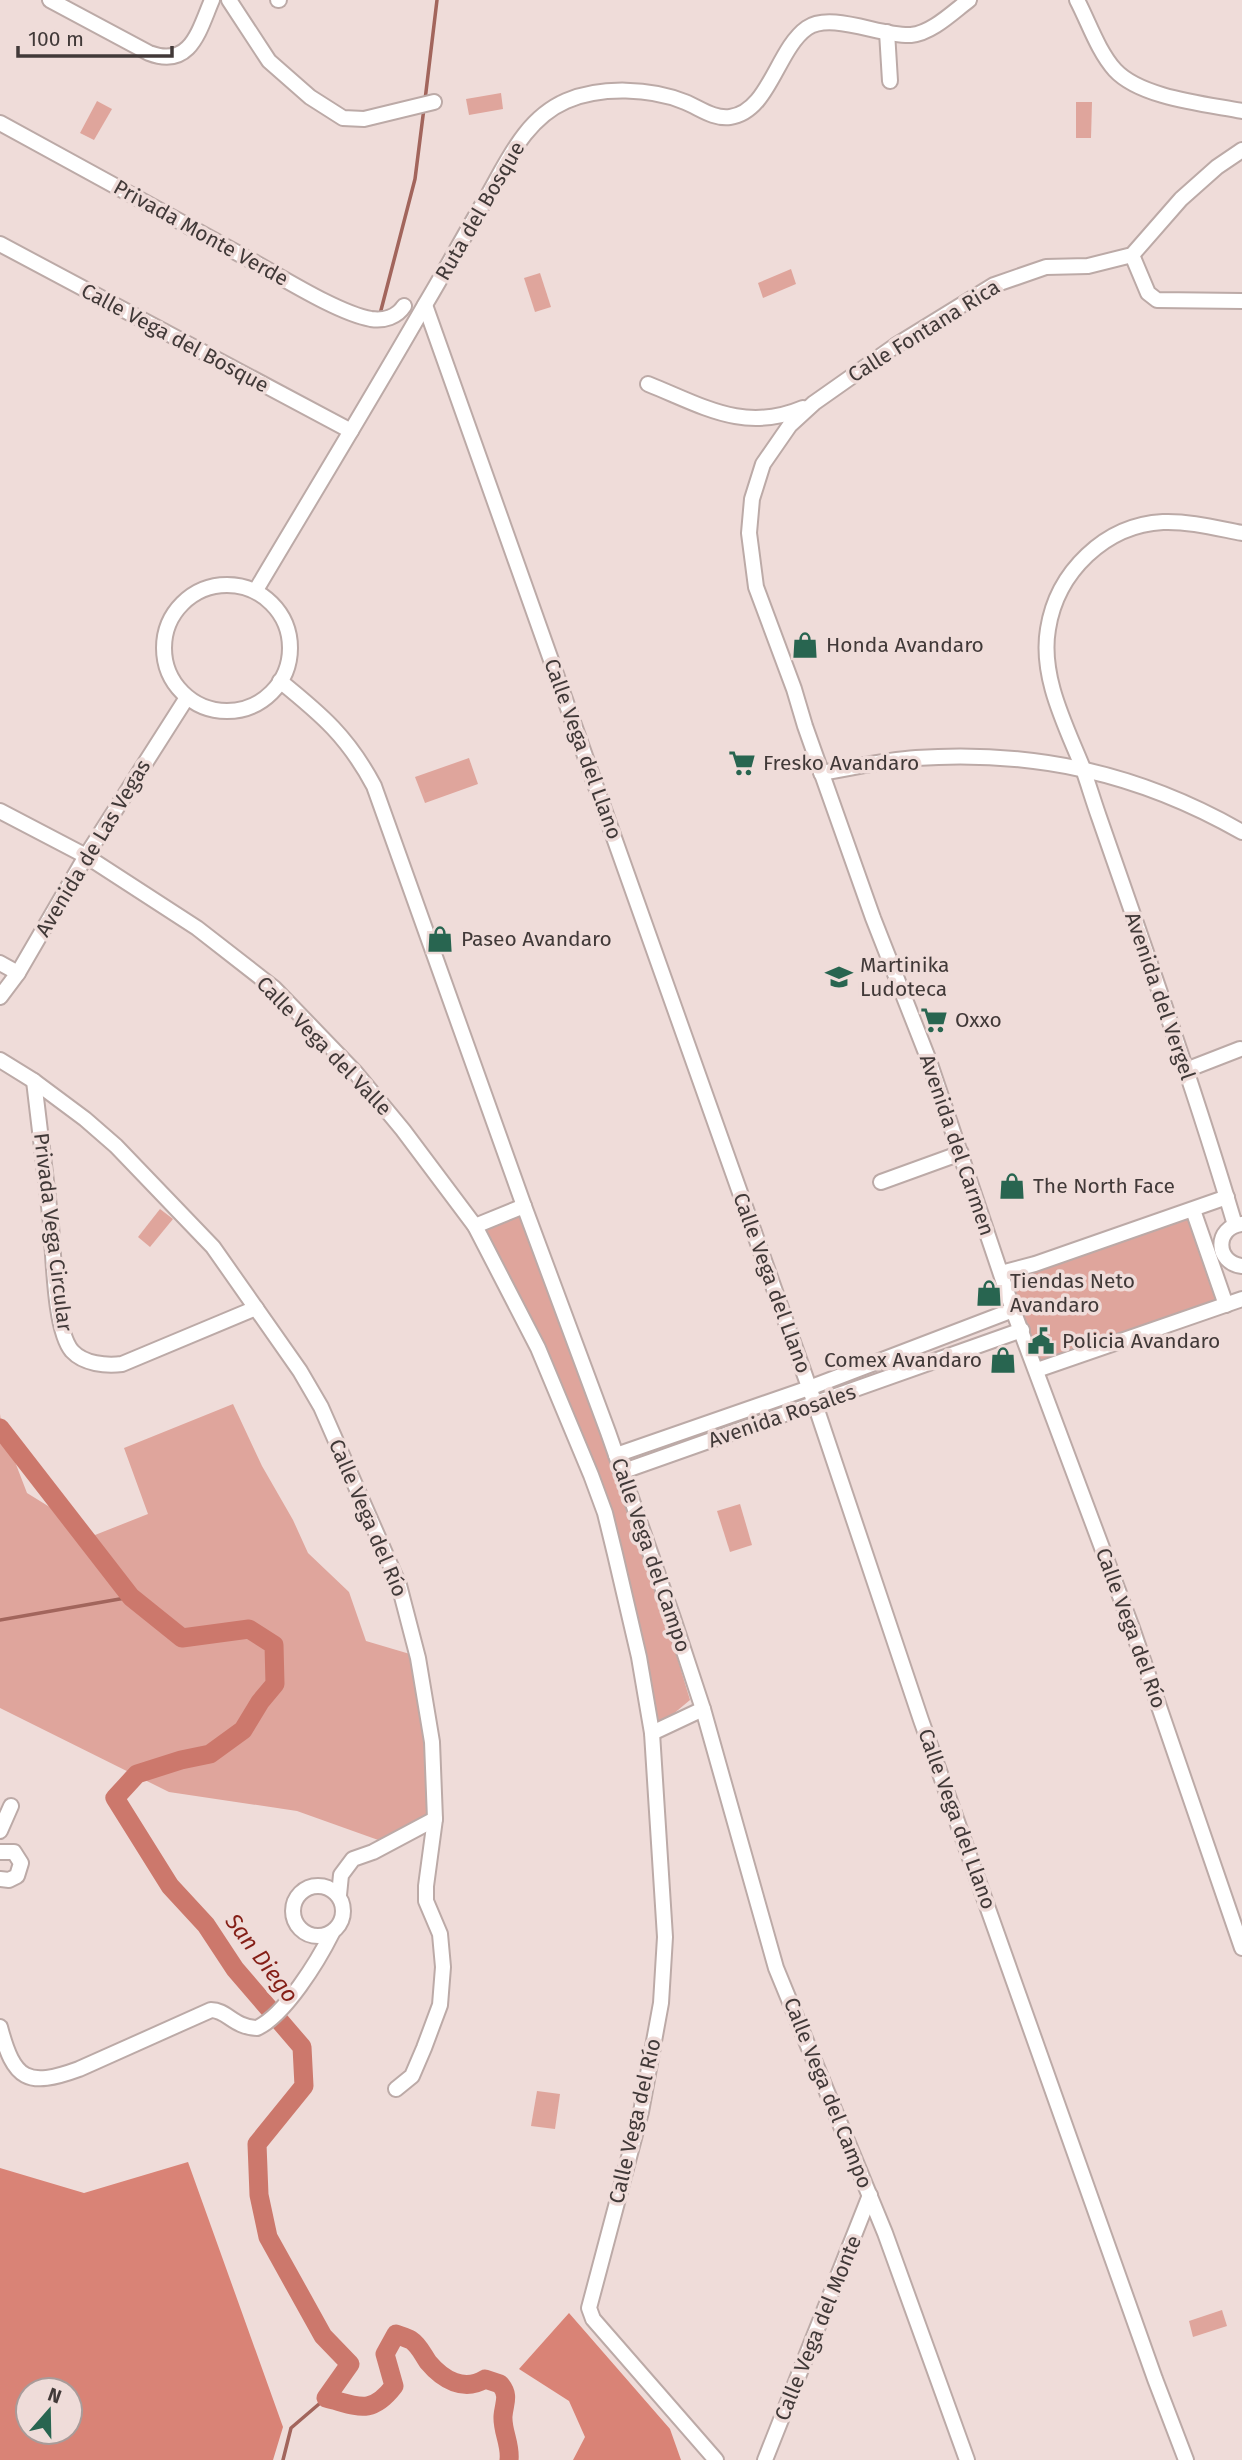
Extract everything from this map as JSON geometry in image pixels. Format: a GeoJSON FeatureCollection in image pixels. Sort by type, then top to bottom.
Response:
{"type":"FeatureCollection","features":[{"type":"Feature","properties":{"kind":"street"},"geometry":{"type":"LineString","coordinates":[[50,0],[149,53],[162,57],[175,56],[191,47],[212,0]]}},
{"type":"Feature","properties":{"kind":"street"},"geometry":{"type":"LineString","coordinates":[[229,0],[270,61],[303,91],[336,115],[353,120],[364,119],[434,102]]}},
{"type":"Feature","properties":{"kind":"street","name":"Ruta del Bosque"},"geometry":{"type":"LineString","coordinates":[[256,590],[514,149],[536,122],[551,109],[587,94],[634,92],[658,94],[716,116],[731,117],[745,112],[756,102],[778,63],[810,26],[830,22],[912,35],[920,33],[969,0]]}},
{"type":"Feature","properties":{"kind":"street"},"geometry":{"type":"LineString","coordinates":[[1077,0],[1109,62],[1121,75],[1140,87],[1242,111]]}},
{"type":"Feature","properties":{"kind":"street"},"geometry":{"type":"LineString","coordinates":[[887,32],[890,81]]}},
{"type":"Feature","properties":{"kind":"street","name":"Privada Monte Verde"},"geometry":{"type":"LineString","coordinates":[[0,123],[291,282],[348,310],[371,319],[382,319],[393,317],[404,306]]}},
{"type":"Feature","properties":{"kind":"street"},"geometry":{"type":"LineString","coordinates":[[1242,150],[1217,167],[1181,199],[1132,255],[1146,290],[1157,300],[1242,301]]}},
{"type":"Feature","properties":{"kind":"street","name":"Calle Vega del Bosque"},"geometry":{"type":"LineString","coordinates":[[0,244],[351,431]]}},
{"type":"Feature","properties":{"kind":"street","name":"Calle Fontana Rica"},"geometry":{"type":"LineString","coordinates":[[756,587],[749,533],[757,481],[781,435],[814,403],[895,346],[994,285],[1046,267],[1088,266],[1132,255]]}},
{"type":"Feature","properties":{"kind":"street","name":"Calle Vega del Llano"},"geometry":{"type":"LineString","coordinates":[[425,305],[816,1404],[926,1733],[1186,2460]]}},
{"type":"Feature","properties":{"kind":"street"},"geometry":{"type":"LineString","coordinates":[[648,384],[741,419],[772,418],[814,403]]}},
{"type":"Feature","properties":{"kind":"street","name":"Avenida del Vergel"},"geometry":{"type":"LineString","coordinates":[[1238,1224],[1056,698],[1046,656],[1051,616],[1066,580],[1092,550],[1114,536],[1137,526],[1174,522],[1242,533]]}},
{"type":"Feature","properties":{"kind":"street"},"geometry":{"type":"LineString","coordinates":[[237,584],[256,590],[276,607],[288,632],[288,659],[280,681],[265,698],[250,708],[233,713],[216,713],[200,708],[186,699],[173,683],[166,664],[165,643],[170,623],[182,605],[198,592],[217,585],[237,584]]}},
{"type":"Feature","properties":{"kind":"street","name":"Avenida del Carmen"},"geometry":{"type":"LineString","coordinates":[[756,587],[794,689],[821,773],[961,1153],[1013,1310]]}},
{"type":"Feature","properties":{"kind":"street","name":"Calle Vega del Campo"},"geometry":{"type":"LineString","coordinates":[[280,681],[329,722],[349,745],[373,786],[616,1455],[703,1709],[776,1968],[870,2195],[967,2460]]}},
{"type":"Feature","properties":{"kind":"street","name":"Avenida de Las Vegas"},"geometry":{"type":"LineString","coordinates":[[0,997],[18,973],[86,856],[186,699]]}},
{"type":"Feature","properties":{"kind":"street"},"geometry":{"type":"LineString","coordinates":[[821,773],[914,758],[999,757],[1082,767],[1162,794],[1242,832]]}},
{"type":"Feature","properties":{"kind":"street","name":"Calle Vega del Valle"},"geometry":{"type":"LineString","coordinates":[[0,811],[86,856],[197,928],[274,988],[355,1072],[403,1130],[475,1226]]}},
{"type":"Feature","properties":{"kind":"street"},"geometry":{"type":"LineString","coordinates":[[0,964],[18,973]]}},
{"type":"Feature","properties":{"kind":"street"},"geometry":{"type":"LineString","coordinates":[[1186,1070],[1240,1049]]}},
{"type":"Feature","properties":{"kind":"street","name":"Calle Vega del Río"},"geometry":{"type":"LineString","coordinates":[[0,1060],[85,1119],[126,1156],[213,1247],[300,1371],[321,1407],[399,1585],[418,1658],[432,1742],[435,1819],[426,1901],[440,1934],[443,1967],[440,2005],[412,2076],[396,2089]]}},
{"type":"Feature","properties":{"kind":"street","name":"Privada Vega Circular"},"geometry":{"type":"LineString","coordinates":[[34,1082],[60,1318],[73,1352],[92,1362],[109,1366],[122,1364],[256,1308]]}},
{"type":"Feature","properties":{"kind":"street"},"geometry":{"type":"LineString","coordinates":[[881,1182],[961,1153]]}},
{"type":"Feature","properties":{"kind":"street"},"geometry":{"type":"LineString","coordinates":[[1001,1273],[1193,1210],[1227,1196]]}},
{"type":"Feature","properties":{"kind":"street"},"geometry":{"type":"LineString","coordinates":[[475,1226],[524,1206]]}},
{"type":"Feature","properties":{"kind":"street"},"geometry":{"type":"LineString","coordinates":[[1193,1210],[1216,1255],[1226,1305]]}},
{"type":"Feature","properties":{"kind":"street"},"geometry":{"type":"LineString","coordinates":[[1216,1255],[1225,1232],[1238,1224]]}},
{"type":"Feature","properties":{"kind":"street","name":"Calle Vega del Campo"},"geometry":{"type":"LineString","coordinates":[[475,1226],[538,1348],[598,1494],[639,1657],[652,1733]]}},
{"type":"Feature","properties":{"kind":"street"},"geometry":{"type":"LineString","coordinates":[[1216,1255],[1231,1264],[1242,1266]]}},
{"type":"Feature","properties":{"kind":"street"},"geometry":{"type":"LineString","coordinates":[[1037,1370],[1242,1299]]}},
{"type":"Feature","properties":{"kind":"street","name":"Avenida Rosales"},"geometry":{"type":"LineString","coordinates":[[616,1455],[809,1388],[1013,1310]]}},
{"type":"Feature","properties":{"kind":"street","name":"Calle Vega del Río"},"geometry":{"type":"LineString","coordinates":[[1013,1310],[1132,1628],[1242,1948]]}},
{"type":"Feature","properties":{"kind":"street","name":"Avenida Rosales"},"geometry":{"type":"LineString","coordinates":[[621,1472],[1022,1331]]}},
{"type":"Feature","properties":{"kind":"street"},"geometry":{"type":"LineString","coordinates":[[652,1733],[703,1709]]}},
{"type":"Feature","properties":{"kind":"street","name":"Calle Vega del Río"},"geometry":{"type":"LineString","coordinates":[[652,1733],[665,1937],[661,2003],[642,2112],[589,2308],[593,2319],[716,2460]]}},
{"type":"Feature","properties":{"kind":"street"},"geometry":{"type":"LineString","coordinates":[[0,1831],[11,1806]]}},
{"type":"Feature","properties":{"kind":"street"},"geometry":{"type":"LineString","coordinates":[[0,2027],[11,2062],[22,2074],[41,2079],[79,2069],[211,2010],[220,2011],[231,2021],[245,2027],[257,2028],[274,2018],[339,1926],[343,1916],[339,1895],[341,1875],[353,1859],[373,1852],[435,1819]]}},
{"type":"Feature","properties":{"kind":"street"},"geometry":{"type":"LineString","coordinates":[[0,1852],[14,1852],[21,1863],[17,1876],[9,1880],[0,1879]]}},
{"type":"Feature","properties":{"kind":"street"},"geometry":{"type":"LineString","coordinates":[[332,1933],[317,1937],[303,1932],[294,1919],[293,1904],[302,1892],[316,1886],[339,1895]]}},
{"type":"Feature","properties":{"kind":"street","name":"Calle Vega del Monte"},"geometry":{"type":"LineString","coordinates":[[765,2460],[870,2195]]}},
{"type":"Feature","properties":{"kind":"shaded area"},"geometry":{"type":"Polygon","coordinates":[[[501,93],[503,109],[469,115],[466,99],[501,93]]]}},
{"type":"Feature","properties":{"kind":"shaded area"},"geometry":{"type":"Polygon","coordinates":[[[97,101],[112,109],[94,140],[80,133],[97,101]]]}},
{"type":"Feature","properties":{"kind":"shaded area"},"geometry":{"type":"Polygon","coordinates":[[[1076,102],[1092,102],[1091,138],[1076,138],[1076,102]]]}},
{"type":"Feature","properties":{"kind":"shaded area"},"geometry":{"type":"Polygon","coordinates":[[[791,269],[796,284],[763,298],[758,283],[791,269]]]}},
{"type":"Feature","properties":{"kind":"shaded area"},"geometry":{"type":"Polygon","coordinates":[[[540,273],[551,307],[535,312],[524,278],[540,273]]]}},
{"type":"Feature","properties":{"kind":"shaded area"},"geometry":{"type":"Polygon","coordinates":[[[469,758],[478,784],[425,803],[415,777],[469,758]]]}},
{"type":"Feature","properties":{"kind":"shaded area"},"geometry":{"type":"Polygon","coordinates":[[[160,1209],[173,1219],[150,1247],[138,1237],[160,1209]]]}},
{"type":"Feature","properties":{"kind":"shaded area"},"geometry":{"type":"Polygon","coordinates":[[[524,1209],[665,1617],[690,1700],[654,1730],[607,1512],[478,1227],[524,1209]]]}},
{"type":"Feature","properties":{"kind":"shaded area"},"geometry":{"type":"Polygon","coordinates":[[[1188,1212],[1221,1305],[1041,1365],[1009,1274],[1188,1212]]]}},
{"type":"Feature","properties":{"kind":"shaded area"},"geometry":{"type":"Polygon","coordinates":[[[233,1404],[308,1553],[349,1592],[366,1641],[420,1657],[429,1819],[381,1841],[297,1811],[169,1792],[0,1708],[0,1414],[2,1428],[27,1493],[95,1535],[148,1514],[124,1448],[233,1404]]]}},
{"type":"Feature","properties":{"kind":"shaded area"},"geometry":{"type":"Polygon","coordinates":[[[740,1504],[752,1545],[730,1552],[717,1511],[740,1504]]]}},
{"type":"Feature","properties":{"kind":"shaded area"},"geometry":{"type":"Polygon","coordinates":[[[537,2091],[560,2094],[555,2129],[531,2126],[537,2091]]]}},
{"type":"Feature","properties":{"kind":"shaded area"},"geometry":{"type":"Polygon","coordinates":[[[188,2162],[283,2427],[273,2460],[0,2460],[0,2168],[84,2193],[188,2162]]]}},
{"type":"Feature","properties":{"kind":"shaded area"},"geometry":{"type":"Polygon","coordinates":[[[1222,2310],[1227,2326],[1193,2337],[1189,2321],[1222,2310]]]}},
{"type":"Feature","properties":{"kind":"shaded area"},"geometry":{"type":"Polygon","coordinates":[[[569,2313],[670,2429],[681,2460],[573,2460],[585,2437],[569,2401],[519,2369],[569,2313]]]}},
{"type":"Feature","properties":{"kind":"waterway"},"geometry":{"type":"LineString","coordinates":[[425,100],[437,0]]}},
{"type":"Feature","properties":{"kind":"waterway"},"geometry":{"type":"LineString","coordinates":[[380,314],[415,179],[424,108]]}},
{"type":"Feature","properties":{"kind":"waterway","name":"San Diego"},"geometry":{"type":"LineString","coordinates":[[0,1428],[131,1597],[182,1638],[249,1629],[274,1645],[275,1684],[243,1730],[210,1754],[137,1774],[115,1798],[170,1886],[206,1925],[235,1969],[302,2047],[304,2086],[257,2144],[259,2195],[268,2237],[323,2336],[350,2364],[326,2398],[363,2406],[378,2402],[386,2395],[394,2386],[385,2354],[396,2334],[414,2342],[428,2362],[447,2379],[462,2384],[477,2383],[485,2379],[500,2384],[506,2396],[503,2422],[509,2460]]}},
{"type":"Feature","properties":{"kind":"waterway"},"geometry":{"type":"LineString","coordinates":[[0,1620],[131,1597]]}},
{"type":"Feature","properties":{"kind":"waterway"},"geometry":{"type":"LineString","coordinates":[[283,2460],[291,2428],[326,2398]]}},
{"type":"Feature","properties":{"kind":"place","name":"Honda Avandaro"},"geometry":{"type":"Point","coordinates":[805,645]}},
{"type":"Feature","properties":{"kind":"place","name":"Fresko Avandaro"},"geometry":{"type":"Point","coordinates":[742,763]}},
{"type":"Feature","properties":{"kind":"place","name":"Paseo Avandaro"},"geometry":{"type":"Point","coordinates":[440,939]}},
{"type":"Feature","properties":{"kind":"place","name":"Martinika Ludoteca"},"geometry":{"type":"Point","coordinates":[839,977]}},
{"type":"Feature","properties":{"kind":"place","name":"Oxxo"},"geometry":{"type":"Point","coordinates":[934,1020]}},
{"type":"Feature","properties":{"kind":"place","name":"The North Face"},"geometry":{"type":"Point","coordinates":[1012,1186]}},
{"type":"Feature","properties":{"kind":"place","name":"Tiendas Neto Avandaro"},"geometry":{"type":"Point","coordinates":[989,1293]}},
{"type":"Feature","properties":{"kind":"place","name":"Policia Avandaro"},"geometry":{"type":"Point","coordinates":[1041,1341]}},
{"type":"Feature","properties":{"kind":"place","name":"Comex Avandaro"},"geometry":{"type":"Point","coordinates":[1003,1360]}}]}
